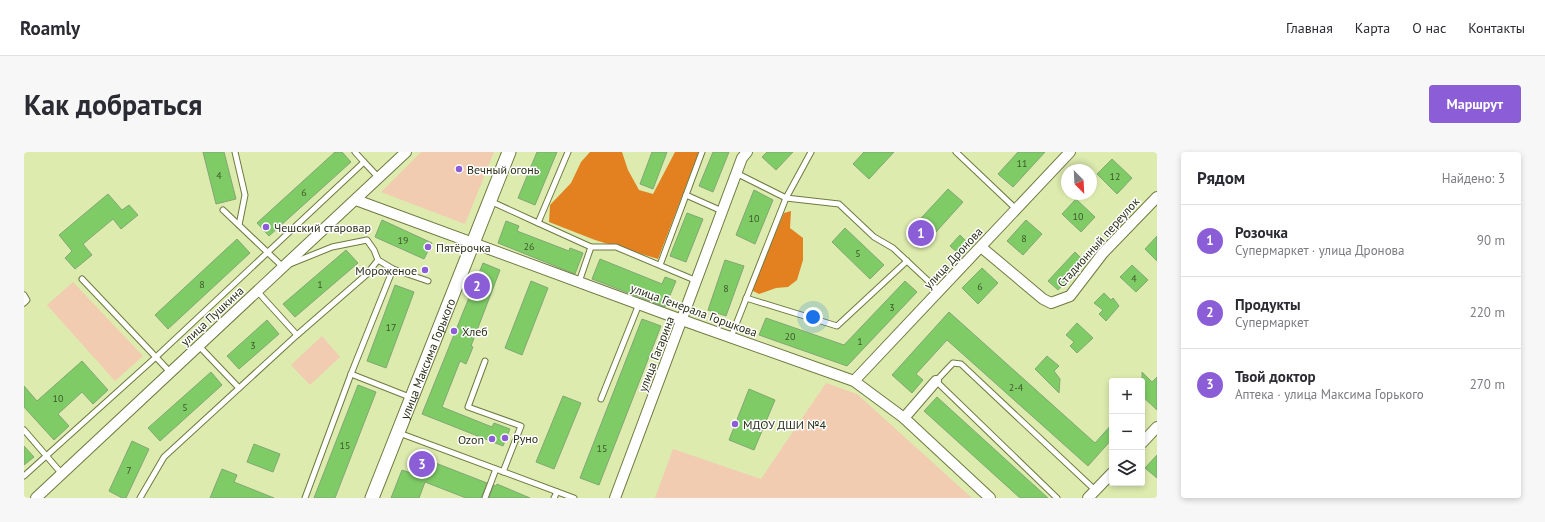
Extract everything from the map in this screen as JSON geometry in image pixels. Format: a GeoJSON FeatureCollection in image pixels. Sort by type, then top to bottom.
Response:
{"type":"FeatureCollection","features":[{"type":"Feature","properties":{"kind":"street","name":"улица Пушкина"},"geometry":{"type":"LineString","coordinates":[[36,498],[406,152]]}},
{"type":"Feature","properties":{"kind":"street","name":"улица Максима Горького"},"geometry":{"type":"LineString","coordinates":[[372,498],[509,152]]}},
{"type":"Feature","properties":{"kind":"street","name":"улица Гагарина"},"geometry":{"type":"LineString","coordinates":[[615,498],[736,173],[742,158],[747,152]]}},
{"type":"Feature","properties":{"kind":"street","name":"улица Дронова"},"geometry":{"type":"LineString","coordinates":[[854,381],[1070,152]]}},
{"type":"Feature","properties":{"kind":"street","name":"Стадионный переулок"},"geometry":{"type":"LineString","coordinates":[[981,247],[1043,299],[1052,303],[1070,296],[1103,253],[1156,199]]}},
{"type":"Feature","properties":{"kind":"street","name":"улица Генерала Горшкова"},"geometry":{"type":"LineString","coordinates":[[356,200],[682,320],[854,381],[904,418],[990,498]]}},
{"type":"Feature","properties":{"kind":"street"},"geometry":{"type":"LineString","coordinates":[[904,418],[936,381]]}},
{"type":"Feature","properties":{"kind":"street"},"geometry":{"type":"LineString","coordinates":[[1145,439],[1157,427]]}},
{"type":"Feature","properties":{"kind":"street"},"geometry":{"type":"LineString","coordinates":[[1088,498],[1109,476]]}},
{"type":"Feature","properties":{"kind":"lane"},"geometry":{"type":"LineString","coordinates":[[235,152],[245,195],[239,225]]}},
{"type":"Feature","properties":{"kind":"lane"},"geometry":{"type":"LineString","coordinates":[[355,152],[379,178]]}},
{"type":"Feature","properties":{"kind":"lane"},"geometry":{"type":"LineString","coordinates":[[538,223],[568,152]]}},
{"type":"Feature","properties":{"kind":"lane"},"geometry":{"type":"LineString","coordinates":[[660,265],[702,152]]}},
{"type":"Feature","properties":{"kind":"lane"},"geometry":{"type":"LineString","coordinates":[[730,337],[786,198],[811,152]]}},
{"type":"Feature","properties":{"kind":"lane"},"geometry":{"type":"LineString","coordinates":[[956,152],[1016,209]]}},
{"type":"Feature","properties":{"kind":"lane"},"geometry":{"type":"LineString","coordinates":[[24,476],[156,357],[364,162]]}},
{"type":"Feature","properties":{"kind":"lane"},"geometry":{"type":"LineString","coordinates":[[736,173],[786,198],[839,204],[874,237],[893,248],[939,291]]}},
{"type":"Feature","properties":{"kind":"lane"},"geometry":{"type":"LineString","coordinates":[[686,195],[722,211]]}},
{"type":"Feature","properties":{"kind":"lane"},"geometry":{"type":"LineString","coordinates":[[490,201],[591,247],[616,247],[697,281]]}},
{"type":"Feature","properties":{"kind":"lane"},"geometry":{"type":"LineString","coordinates":[[224,210],[282,268],[332,247],[367,240],[374,250],[378,260],[393,269],[428,281]]}},
{"type":"Feature","properties":{"kind":"lane"},"geometry":{"type":"LineString","coordinates":[[579,282],[591,247]]}},
{"type":"Feature","properties":{"kind":"lane"},"geometry":{"type":"LineString","coordinates":[[140,498],[164,457],[297,334],[366,275],[378,260]]}},
{"type":"Feature","properties":{"kind":"lane"},"geometry":{"type":"LineString","coordinates":[[746,298],[837,326],[907,261]]}},
{"type":"Feature","properties":{"kind":"lane"},"geometry":{"type":"LineString","coordinates":[[305,498],[351,374],[393,269]]}},
{"type":"Feature","properties":{"kind":"lane"},"geometry":{"type":"LineString","coordinates":[[82,279],[170,372]]}},
{"type":"Feature","properties":{"kind":"lane"},"geometry":{"type":"LineString","coordinates":[[257,291],[297,334]]}},
{"type":"Feature","properties":{"kind":"lane"},"geometry":{"type":"LineString","coordinates":[[24,295],[27,300],[24,303]]}},
{"type":"Feature","properties":{"kind":"lane"},"geometry":{"type":"LineString","coordinates":[[601,398],[639,304]]}},
{"type":"Feature","properties":{"kind":"lane"},"geometry":{"type":"LineString","coordinates":[[199,346],[239,388]]}},
{"type":"Feature","properties":{"kind":"lane"},"geometry":{"type":"LineString","coordinates":[[485,361],[468,407],[521,426],[503,472]]}},
{"type":"Feature","properties":{"kind":"lane"},"geometry":{"type":"LineString","coordinates":[[1057,498],[936,381],[953,363],[961,364],[1095,490]]}},
{"type":"Feature","properties":{"kind":"lane"},"geometry":{"type":"LineString","coordinates":[[351,374],[412,398]]}},
{"type":"Feature","properties":{"kind":"lane"},"geometry":{"type":"LineString","coordinates":[[24,430],[62,474]]}},
{"type":"Feature","properties":{"kind":"lane"},"geometry":{"type":"LineString","coordinates":[[398,433],[574,498]]}},
{"type":"Feature","properties":{"kind":"lane"},"geometry":{"type":"LineString","coordinates":[[485,498],[496,469]]}},
{"type":"Feature","properties":{"kind":"lane"},"geometry":{"type":"LineString","coordinates":[[554,498],[557,492]]}},
{"type":"Feature","properties":{"kind":"shaded area"},"geometry":{"type":"Polygon","coordinates":[[[421,152],[494,152],[465,224],[381,192],[421,152]]]}},
{"type":"Feature","properties":{"kind":"shaded area"},"geometry":{"type":"Polygon","coordinates":[[[590,152],[622,152],[628,170],[639,190],[653,194],[675,152],[699,152],[658,259],[595,240],[549,222],[550,205],[571,183],[581,162],[590,152]]]}},
{"type":"Feature","properties":{"kind":"shaded area"},"geometry":{"type":"Polygon","coordinates":[[[791,211],[790,228],[803,238],[803,260],[797,280],[788,287],[776,288],[759,294],[751,290],[784,213],[791,211]]]}},
{"type":"Feature","properties":{"kind":"shaded area"},"geometry":{"type":"Polygon","coordinates":[[[73,282],[143,356],[115,381],[47,305],[73,282]]]}},
{"type":"Feature","properties":{"kind":"shaded area"},"geometry":{"type":"Polygon","coordinates":[[[322,336],[340,357],[310,385],[291,365],[322,336]]]}},
{"type":"Feature","properties":{"kind":"shaded area"},"geometry":{"type":"Polygon","coordinates":[[[826,383],[857,394],[972,498],[655,498],[673,449],[761,479],[826,383]]]}},
{"type":"Feature","properties":{"kind":"building"},"geometry":{"type":"Polygon","coordinates":[[[203,152],[224,152],[236,199],[216,204],[203,152]]]}},
{"type":"Feature","properties":{"kind":"building"},"geometry":{"type":"Polygon","coordinates":[[[335,152],[342,152],[351,162],[269,236],[257,223],[335,152]]]}},
{"type":"Feature","properties":{"kind":"building"},"geometry":{"type":"Polygon","coordinates":[[[537,152],[557,152],[535,205],[518,198],[537,152]]]}},
{"type":"Feature","properties":{"kind":"building"},"geometry":{"type":"Polygon","coordinates":[[[652,152],[667,152],[653,189],[640,184],[652,152]]]}},
{"type":"Feature","properties":{"kind":"building"},"geometry":{"type":"Polygon","coordinates":[[[713,152],[729,152],[713,192],[699,186],[713,152]]]}},
{"type":"Feature","properties":{"kind":"building"},"geometry":{"type":"Polygon","coordinates":[[[767,152],[793,152],[776,170],[762,157],[767,152]]]}},
{"type":"Feature","properties":{"kind":"building"},"geometry":{"type":"Polygon","coordinates":[[[864,152],[894,152],[869,179],[853,164],[864,152]]]}},
{"type":"Feature","properties":{"kind":"building"},"geometry":{"type":"Polygon","coordinates":[[[1018,152],[1045,152],[1013,187],[998,174],[1018,152]]]}},
{"type":"Feature","properties":{"kind":"building"},"geometry":{"type":"Polygon","coordinates":[[[1112,159],[1132,178],[1117,194],[1097,174],[1112,159]]]}},
{"type":"Feature","properties":{"kind":"building"},"geometry":{"type":"Polygon","coordinates":[[[948,189],[963,202],[927,242],[912,228],[948,189]]]}},
{"type":"Feature","properties":{"kind":"building"},"geometry":{"type":"Polygon","coordinates":[[[754,190],[773,200],[755,244],[736,235],[754,190]]]}},
{"type":"Feature","properties":{"kind":"building"},"geometry":{"type":"Polygon","coordinates":[[[108,194],[122,210],[129,205],[138,215],[121,229],[113,219],[83,244],[92,255],[75,269],[65,258],[72,251],[59,235],[108,194]]]}},
{"type":"Feature","properties":{"kind":"building"},"geometry":{"type":"Polygon","coordinates":[[[1075,200],[1077,200],[1095,217],[1081,232],[1062,214],[1075,200]]]}},
{"type":"Feature","properties":{"kind":"building"},"geometry":{"type":"Polygon","coordinates":[[[687,213],[703,219],[686,262],[670,256],[687,213]]]}},
{"type":"Feature","properties":{"kind":"building"},"geometry":{"type":"Polygon","coordinates":[[[382,220],[432,243],[424,259],[375,237],[382,220]]]}},
{"type":"Feature","properties":{"kind":"building"},"geometry":{"type":"Polygon","coordinates":[[[1026,220],[1042,234],[1023,255],[1007,241],[1026,220]]]}},
{"type":"Feature","properties":{"kind":"building"},"geometry":{"type":"Polygon","coordinates":[[[506,221],[519,226],[517,231],[569,251],[570,248],[583,253],[575,274],[498,243],[506,221]]]}},
{"type":"Feature","properties":{"kind":"building"},"geometry":{"type":"Polygon","coordinates":[[[845,228],[884,265],[870,279],[832,242],[845,228]]]}},
{"type":"Feature","properties":{"kind":"building"},"geometry":{"type":"Polygon","coordinates":[[[960,235],[969,244],[959,254],[950,246],[960,235]]]}},
{"type":"Feature","properties":{"kind":"building"},"geometry":{"type":"Polygon","coordinates":[[[1157,236],[1157,261],[1145,249],[1157,236]]]}},
{"type":"Feature","properties":{"kind":"building"},"geometry":{"type":"Polygon","coordinates":[[[237,239],[250,253],[168,329],[155,315],[237,239]]]}},
{"type":"Feature","properties":{"kind":"building"},"geometry":{"type":"Polygon","coordinates":[[[346,250],[358,263],[295,317],[283,304],[346,250]]]}},
{"type":"Feature","properties":{"kind":"building"},"geometry":{"type":"Polygon","coordinates":[[[1075,252],[1085,262],[1058,290],[1048,281],[1075,252]]]}},
{"type":"Feature","properties":{"kind":"building"},"geometry":{"type":"Polygon","coordinates":[[[600,259],[662,284],[665,277],[676,281],[665,307],[592,279],[600,259]]]}},
{"type":"Feature","properties":{"kind":"building"},"geometry":{"type":"Polygon","coordinates":[[[725,260],[744,266],[726,316],[708,310],[725,260]]]}},
{"type":"Feature","properties":{"kind":"building"},"geometry":{"type":"Polygon","coordinates":[[[483,263],[500,270],[471,346],[473,347],[466,364],[460,361],[442,407],[492,427],[494,423],[510,429],[503,446],[422,414],[483,263]]]}},
{"type":"Feature","properties":{"kind":"building"},"geometry":{"type":"Polygon","coordinates":[[[1132,265],[1148,280],[1136,292],[1120,277],[1132,265]]]}},
{"type":"Feature","properties":{"kind":"building"},"geometry":{"type":"Polygon","coordinates":[[[982,268],[998,283],[978,304],[962,288],[982,268]]]}},
{"type":"Feature","properties":{"kind":"building"},"geometry":{"type":"Polygon","coordinates":[[[531,281],[548,288],[522,355],[505,348],[531,281]]]}},
{"type":"Feature","properties":{"kind":"building"},"geometry":{"type":"Polygon","coordinates":[[[905,281],[917,292],[847,366],[759,335],[766,318],[844,345],[905,281]]]}},
{"type":"Feature","properties":{"kind":"building"},"geometry":{"type":"Polygon","coordinates":[[[395,285],[414,292],[386,368],[367,361],[395,285]]]}},
{"type":"Feature","properties":{"kind":"building"},"geometry":{"type":"Polygon","coordinates":[[[1104,293],[1111,300],[1113,298],[1119,306],[1106,321],[1099,314],[1103,310],[1094,303],[1104,293]]]}},
{"type":"Feature","properties":{"kind":"building"},"geometry":{"type":"Polygon","coordinates":[[[949,312],[1095,443],[1109,427],[1109,442],[1088,466],[947,340],[916,374],[923,380],[912,393],[892,375],[949,312]]]}},
{"type":"Feature","properties":{"kind":"building"},"geometry":{"type":"Polygon","coordinates":[[[642,319],[661,326],[599,485],[580,478],[642,319]]]}},
{"type":"Feature","properties":{"kind":"building"},"geometry":{"type":"Polygon","coordinates":[[[267,320],[279,334],[239,369],[227,356],[267,320]]]}},
{"type":"Feature","properties":{"kind":"building"},"geometry":{"type":"Polygon","coordinates":[[[1077,323],[1093,338],[1077,353],[1070,346],[1074,342],[1066,335],[1077,323]]]}},
{"type":"Feature","properties":{"kind":"building"},"geometry":{"type":"Polygon","coordinates":[[[1047,356],[1059,366],[1054,371],[1060,379],[1059,393],[1035,369],[1047,356]]]}},
{"type":"Feature","properties":{"kind":"building"},"geometry":{"type":"Polygon","coordinates":[[[82,361],[108,390],[93,404],[82,392],[58,414],[69,426],[54,440],[24,407],[24,386],[37,401],[82,361]]]}},
{"type":"Feature","properties":{"kind":"building"},"geometry":{"type":"Polygon","coordinates":[[[211,372],[222,385],[160,441],[148,428],[211,372]]]}},
{"type":"Feature","properties":{"kind":"building"},"geometry":{"type":"Polygon","coordinates":[[[1142,372],[1152,382],[1157,377],[1157,410],[1145,399],[1145,378],[1142,378],[1142,372]]]}},
{"type":"Feature","properties":{"kind":"building"},"geometry":{"type":"Polygon","coordinates":[[[358,385],[376,392],[335,498],[314,498],[358,385]]]}},
{"type":"Feature","properties":{"kind":"building"},"geometry":{"type":"Polygon","coordinates":[[[749,389],[775,400],[754,450],[729,440],[749,389]]]}},
{"type":"Feature","properties":{"kind":"building"},"geometry":{"type":"Polygon","coordinates":[[[563,396],[581,403],[554,469],[536,462],[563,396]]]}},
{"type":"Feature","properties":{"kind":"building"},"geometry":{"type":"Polygon","coordinates":[[[937,397],[1048,498],[1020,498],[924,411],[937,397]]]}},
{"type":"Feature","properties":{"kind":"building"},"geometry":{"type":"Polygon","coordinates":[[[132,441],[149,449],[126,498],[122,498],[109,491],[132,441]]]}},
{"type":"Feature","properties":{"kind":"building"},"geometry":{"type":"Polygon","coordinates":[[[254,444],[280,454],[273,472],[247,462],[254,444]]]}},
{"type":"Feature","properties":{"kind":"building"},"geometry":{"type":"Polygon","coordinates":[[[24,446],[34,457],[24,465],[24,446]]]}},
{"type":"Feature","properties":{"kind":"building"},"geometry":{"type":"Polygon","coordinates":[[[1157,455],[1157,478],[1145,468],[1157,455]]]}},
{"type":"Feature","properties":{"kind":"building"},"geometry":{"type":"Polygon","coordinates":[[[420,457],[487,483],[481,498],[466,498],[425,482],[419,498],[391,498],[402,470],[414,474],[420,457]]]}},
{"type":"Feature","properties":{"kind":"building"},"geometry":{"type":"Polygon","coordinates":[[[222,469],[237,475],[234,482],[274,498],[210,498],[222,469]]]}},
{"type":"Feature","properties":{"kind":"building"},"geometry":{"type":"Polygon","coordinates":[[[497,484],[530,498],[489,498],[494,485],[496,486],[497,484]]]}},
{"type":"Feature","properties":{"kind":"place","name":"Вечный огонь"},"geometry":{"type":"Point","coordinates":[459,169]}},
{"type":"Feature","properties":{"kind":"place","name":"Чешский старовар"},"geometry":{"type":"Point","coordinates":[266,227]}},
{"type":"Feature","properties":{"kind":"place","name":"Розочка"},"geometry":{"type":"Point","coordinates":[921,233]}},
{"type":"Feature","properties":{"kind":"place","name":"Пятёрочка"},"geometry":{"type":"Point","coordinates":[428,247]}},
{"type":"Feature","properties":{"kind":"place","name":"Мороженое"},"geometry":{"type":"Point","coordinates":[425,270]}},
{"type":"Feature","properties":{"kind":"place","name":"Продукты"},"geometry":{"type":"Point","coordinates":[477,286]}},
{"type":"Feature","properties":{"kind":"place","name":"Хлеб"},"geometry":{"type":"Point","coordinates":[454,331]}},
{"type":"Feature","properties":{"kind":"place","name":"МДОУ ДШИ №4"},"geometry":{"type":"Point","coordinates":[735,424]}},
{"type":"Feature","properties":{"kind":"place","name":"Руно"},"geometry":{"type":"Point","coordinates":[505,438]}},
{"type":"Feature","properties":{"kind":"place","name":"Ozon"},"geometry":{"type":"Point","coordinates":[492,439]}},
{"type":"Feature","properties":{"kind":"place","name":"Твой доктор"},"geometry":{"type":"Point","coordinates":[422,464]}}]}
